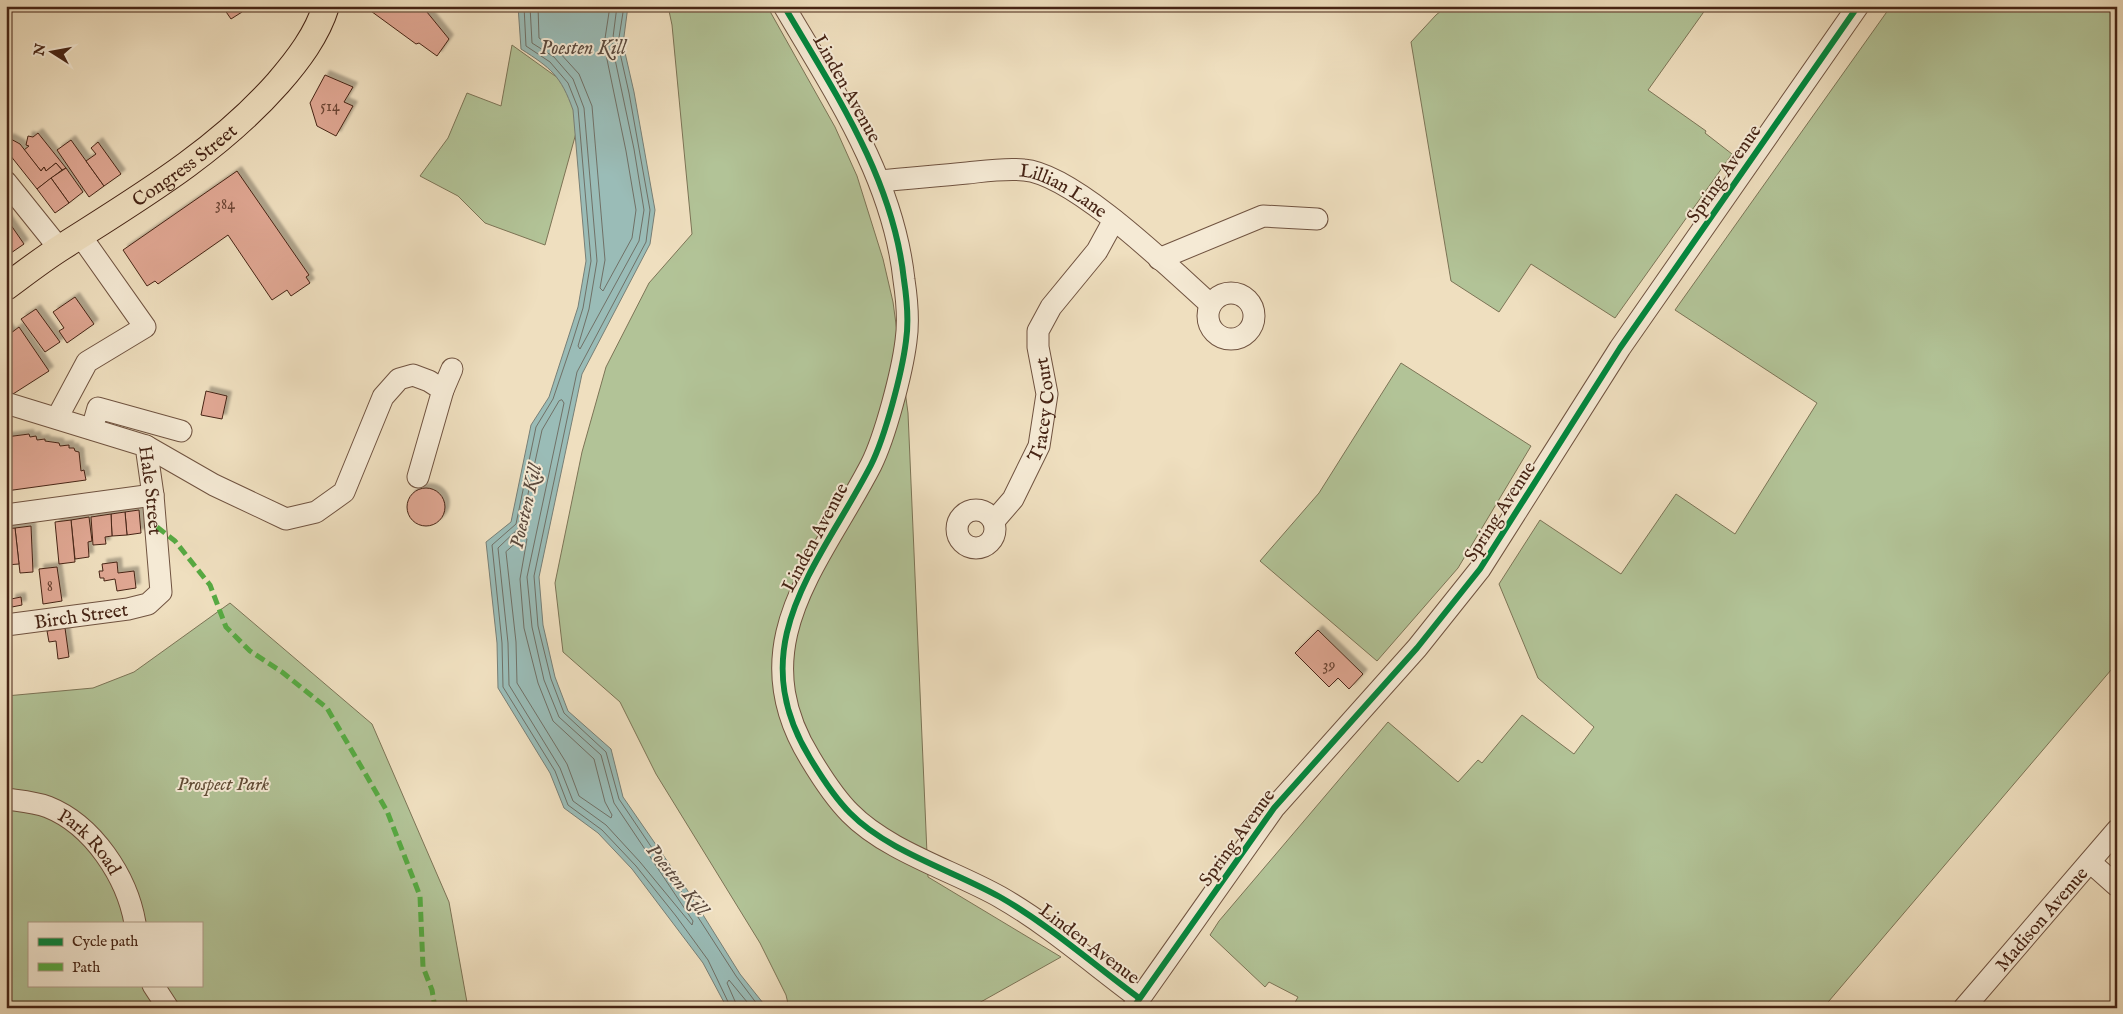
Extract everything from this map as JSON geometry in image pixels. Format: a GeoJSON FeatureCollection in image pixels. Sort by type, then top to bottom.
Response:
{"type":"FeatureCollection","features":[{"type":"Feature","properties":{"kind":"main road","name":"Congress Street"},"geometry":{"type":"LineString","coordinates":[[6,286],[70,242],[122,210],[204,153],[255,108],[294,64],[321,22],[326,6]]}},
{"type":"Feature","properties":{"kind":"street","name":"Linden Avenue"},"geometry":{"type":"LineString","coordinates":[[784,6],[852,122],[880,181],[901,249],[907,302],[906,341],[889,411],[872,462],[800,592],[790,618],[784,644],[783,677],[787,705],[798,738],[828,788],[857,820],[872,832],[1000,897],[1030,916],[1136,1003]]}},
{"type":"Feature","properties":{"kind":"street","name":"Spring Avenue"},"geometry":{"type":"LineString","coordinates":[[1136,1003],[1274,808],[1417,648],[1480,569],[1620,348],[1858,6]]}},
{"type":"Feature","properties":{"kind":"street","name":"Lillian Lane"},"geometry":{"type":"LineString","coordinates":[[880,181],[1026,170],[1045,176],[1065,186],[1114,220],[1210,304]]}},
{"type":"Feature","properties":{"kind":"street"},"geometry":{"type":"LineString","coordinates":[[6,182],[70,242],[145,327],[87,362],[57,418]]}},
{"type":"Feature","properties":{"kind":"street"},"geometry":{"type":"LineString","coordinates":[[1159,259],[1263,216],[1317,218]]}},
{"type":"Feature","properties":{"kind":"street","name":"Tracey Court"},"geometry":{"type":"LineString","coordinates":[[994,521],[1014,499],[1038,446],[1047,394],[1038,347],[1038,331],[1051,307],[1097,251],[1114,220]]}},
{"type":"Feature","properties":{"kind":"street"},"geometry":{"type":"LineString","coordinates":[[418,477],[443,390],[452,369]]}},
{"type":"Feature","properties":{"kind":"street"},"geometry":{"type":"LineString","coordinates":[[146,446],[214,485],[286,519],[316,512],[344,492],[383,396],[399,379],[414,375],[429,381],[443,390]]}},
{"type":"Feature","properties":{"kind":"street","name":"Hale Street"},"geometry":{"type":"LineString","coordinates":[[6,403],[57,418],[97,434],[146,446],[154,495],[161,592],[152,599]]}},
{"type":"Feature","properties":{"kind":"street"},"geometry":{"type":"LineString","coordinates":[[97,434],[98,408],[181,432]]}},
{"type":"Feature","properties":{"kind":"street"},"geometry":{"type":"LineString","coordinates":[[6,516],[154,495]]}},
{"type":"Feature","properties":{"kind":"street","name":"Birch Street"},"geometry":{"type":"LineString","coordinates":[[6,625],[128,609],[148,604],[152,599]]}},
{"type":"Feature","properties":{"kind":"street","name":"Park Road"},"geometry":{"type":"LineString","coordinates":[[6,799],[48,807],[67,818],[97,844],[112,863],[124,884],[135,922]]}},
{"type":"Feature","properties":{"kind":"street","name":"Madison Avenue"},"geometry":{"type":"LineString","coordinates":[[1964,1008],[2117,830]]}},
{"type":"Feature","properties":{"kind":"street"},"geometry":{"type":"LineString","coordinates":[[2090,862],[2117,886]]}},
{"type":"Feature","properties":{"kind":"street"},"geometry":{"type":"LineString","coordinates":[[154,986],[168,1008]]}},
{"type":"Feature","properties":{"kind":"green space"},"geometry":{"type":"Polygon","coordinates":[[[668,6],[767,6],[835,127],[857,176],[883,259],[893,302],[908,413],[928,877],[1061,957],[970,1008],[789,1008],[786,995],[760,943],[656,774],[620,702],[563,652],[555,583],[582,452],[606,367],[649,283],[692,234],[672,25],[668,6]]]}},
{"type":"Feature","properties":{"kind":"green space"},"geometry":{"type":"Polygon","coordinates":[[[1447,6],[1708,6],[1648,90],[1706,131],[1705,133],[1732,154],[1615,318],[1531,264],[1499,312],[1451,281],[1411,42],[1447,6]]]}},
{"type":"Feature","properties":{"kind":"green space"},"geometry":{"type":"Polygon","coordinates":[[[1891,6],[2117,6],[2117,663],[1823,1008],[1292,1008],[1298,997],[1269,982],[1265,987],[1210,935],[1219,921],[1388,722],[1458,782],[1478,760],[1482,763],[1522,715],[1574,754],[1594,727],[1538,678],[1499,584],[1540,520],[1621,574],[1676,494],[1735,534],[1817,403],[1675,310],[1891,6]]]}},
{"type":"Feature","properties":{"kind":"green space"},"geometry":{"type":"Polygon","coordinates":[[[512,45],[583,96],[581,115],[545,245],[485,223],[458,196],[420,176],[448,138],[467,93],[501,106],[512,45]]]}},
{"type":"Feature","properties":{"kind":"green space"},"geometry":{"type":"Polygon","coordinates":[[[1401,363],[1531,446],[1458,568],[1377,661],[1260,561],[1319,493],[1401,363]]]}},
{"type":"Feature","properties":{"kind":"green space","name":"Prospect Park"},"geometry":{"type":"Polygon","coordinates":[[[230,603],[372,724],[449,902],[468,1008],[6,1008],[6,696],[93,688],[134,672],[230,603]]]}},
{"type":"Feature","properties":{"kind":"water","name":"Poesten Kill"},"geometry":{"type":"Polygon","coordinates":[[[518,6],[628,6],[623,44],[634,92],[655,210],[650,244],[582,374],[539,577],[543,625],[555,677],[568,711],[611,749],[623,797],[690,894],[740,974],[767,1008],[727,1008],[703,963],[632,869],[598,833],[564,808],[550,773],[498,688],[497,643],[486,542],[511,522],[531,425],[549,397],[578,307],[586,261],[573,110],[569,98],[554,74],[521,49],[518,6]]]}},
{"type":"Feature","properties":{"kind":"building"},"geometry":{"type":"Polygon","coordinates":[[[222,6],[238,6],[242,12],[231,19],[222,6]]]}},
{"type":"Feature","properties":{"kind":"building"},"geometry":{"type":"Polygon","coordinates":[[[364,6],[422,6],[449,39],[437,56],[419,43],[416,44],[364,6]]]}},
{"type":"Feature","properties":{"kind":"building"},"geometry":{"type":"Polygon","coordinates":[[[325,75],[353,87],[344,102],[353,106],[336,136],[317,126],[310,103],[325,75]]]}},
{"type":"Feature","properties":{"kind":"building"},"geometry":{"type":"Polygon","coordinates":[[[38,133],[66,168],[62,170],[56,163],[46,171],[44,167],[41,171],[24,150],[29,146],[26,145],[28,136],[33,137],[38,133]]]}},
{"type":"Feature","properties":{"kind":"building"},"geometry":{"type":"Polygon","coordinates":[[[9,138],[20,144],[41,171],[44,167],[46,171],[56,163],[62,170],[37,189],[6,150],[6,141],[9,138]]]}},
{"type":"Feature","properties":{"kind":"building"},"geometry":{"type":"Polygon","coordinates":[[[71,140],[104,186],[89,197],[57,150],[71,140]]]}},
{"type":"Feature","properties":{"kind":"building"},"geometry":{"type":"Polygon","coordinates":[[[98,142],[121,174],[104,186],[86,161],[96,154],[91,148],[98,142]]]}},
{"type":"Feature","properties":{"kind":"building"},"geometry":{"type":"Polygon","coordinates":[[[66,168],[83,192],[69,203],[51,178],[66,168]]]}},
{"type":"Feature","properties":{"kind":"building"},"geometry":{"type":"Polygon","coordinates":[[[237,171],[309,275],[306,277],[310,283],[291,296],[287,290],[272,300],[228,235],[158,284],[155,281],[147,286],[123,250],[237,171]]]}},
{"type":"Feature","properties":{"kind":"building"},"geometry":{"type":"Polygon","coordinates":[[[51,178],[69,203],[55,213],[37,189],[51,178]]]}},
{"type":"Feature","properties":{"kind":"building"},"geometry":{"type":"Polygon","coordinates":[[[6,218],[24,244],[8,255],[6,252],[6,218]]]}},
{"type":"Feature","properties":{"kind":"building"},"geometry":{"type":"Polygon","coordinates":[[[75,297],[94,324],[67,343],[59,331],[64,328],[53,312],[75,297]]]}},
{"type":"Feature","properties":{"kind":"building"},"geometry":{"type":"Polygon","coordinates":[[[36,309],[60,342],[45,352],[21,319],[36,309]]]}},
{"type":"Feature","properties":{"kind":"building"},"geometry":{"type":"Polygon","coordinates":[[[7,327],[11,333],[19,327],[49,371],[13,394],[6,386],[7,327]]]}},
{"type":"Feature","properties":{"kind":"building"},"geometry":{"type":"Polygon","coordinates":[[[206,391],[227,396],[222,419],[201,415],[206,391]]]}},
{"type":"Feature","properties":{"kind":"building"},"geometry":{"type":"Polygon","coordinates":[[[29,434],[30,437],[36,436],[37,440],[45,439],[45,441],[59,443],[60,446],[69,445],[69,448],[74,448],[75,451],[79,452],[81,471],[84,470],[86,480],[6,491],[6,437],[29,434]]]}},
{"type":"Feature","properties":{"kind":"building"},"geometry":{"type":"Polygon","coordinates":[[[426,488],[433,489],[439,494],[444,500],[444,514],[439,520],[433,525],[426,526],[419,525],[413,520],[408,514],[407,507],[408,500],[413,494],[419,489],[426,488]]]}},
{"type":"Feature","properties":{"kind":"building"},"geometry":{"type":"Polygon","coordinates":[[[139,510],[141,533],[127,535],[125,512],[139,510]]]}},
{"type":"Feature","properties":{"kind":"building"},"geometry":{"type":"Polygon","coordinates":[[[125,512],[127,535],[112,536],[111,514],[125,512]]]}},
{"type":"Feature","properties":{"kind":"building"},"geometry":{"type":"Polygon","coordinates":[[[111,514],[112,536],[105,537],[106,544],[93,545],[91,517],[111,514]]]}},
{"type":"Feature","properties":{"kind":"building"},"geometry":{"type":"Polygon","coordinates":[[[89,517],[92,541],[88,542],[89,557],[75,559],[71,520],[89,517]]]}},
{"type":"Feature","properties":{"kind":"building"},"geometry":{"type":"Polygon","coordinates":[[[71,520],[75,562],[59,564],[55,522],[71,520]]]}},
{"type":"Feature","properties":{"kind":"building"},"geometry":{"type":"Polygon","coordinates":[[[31,526],[33,572],[20,573],[15,528],[31,526]]]}},
{"type":"Feature","properties":{"kind":"building"},"geometry":{"type":"Polygon","coordinates":[[[15,528],[19,564],[6,565],[6,529],[15,528]]]}},
{"type":"Feature","properties":{"kind":"building"},"geometry":{"type":"Polygon","coordinates":[[[117,562],[118,573],[134,571],[136,588],[117,591],[115,579],[104,581],[104,578],[100,578],[99,571],[103,571],[102,564],[117,562]]]}},
{"type":"Feature","properties":{"kind":"building"},"geometry":{"type":"Polygon","coordinates":[[[57,567],[62,601],[43,604],[39,569],[57,567]]]}},
{"type":"Feature","properties":{"kind":"building"},"geometry":{"type":"Polygon","coordinates":[[[21,597],[22,605],[12,607],[11,599],[21,597]]]}},
{"type":"Feature","properties":{"kind":"building"},"geometry":{"type":"Polygon","coordinates":[[[65,628],[69,657],[58,659],[56,641],[49,642],[47,631],[65,628]]]}},
{"type":"Feature","properties":{"kind":"building"},"geometry":{"type":"Polygon","coordinates":[[[1318,630],[1363,674],[1349,689],[1338,678],[1329,687],[1295,653],[1318,630]]]}},
{"type":"Feature","properties":{"kind":"marked path"},"geometry":{"type":"LineString","coordinates":[[157,527],[175,541],[210,585],[226,627],[250,651],[282,672],[327,708],[387,811],[420,896],[423,967],[432,990],[435,1008]]}},
{"type":"Feature","properties":{"kind":"cycle path"},"geometry":{"type":"LineString","coordinates":[[784,6],[823,71],[875,171],[888,206],[898,243],[907,303],[907,333],[901,370],[887,422],[876,453],[811,571],[795,606],[785,641],[783,678],[790,717],[810,758],[833,794],[865,826],[902,849],[982,887],[1018,908],[1053,932],[1139,998]]}},
{"type":"Feature","properties":{"kind":"cycle path"},"geometry":{"type":"LineString","coordinates":[[1133,1008],[1274,808],[1417,648],[1480,569],[1620,348],[1858,6]]}}]}
